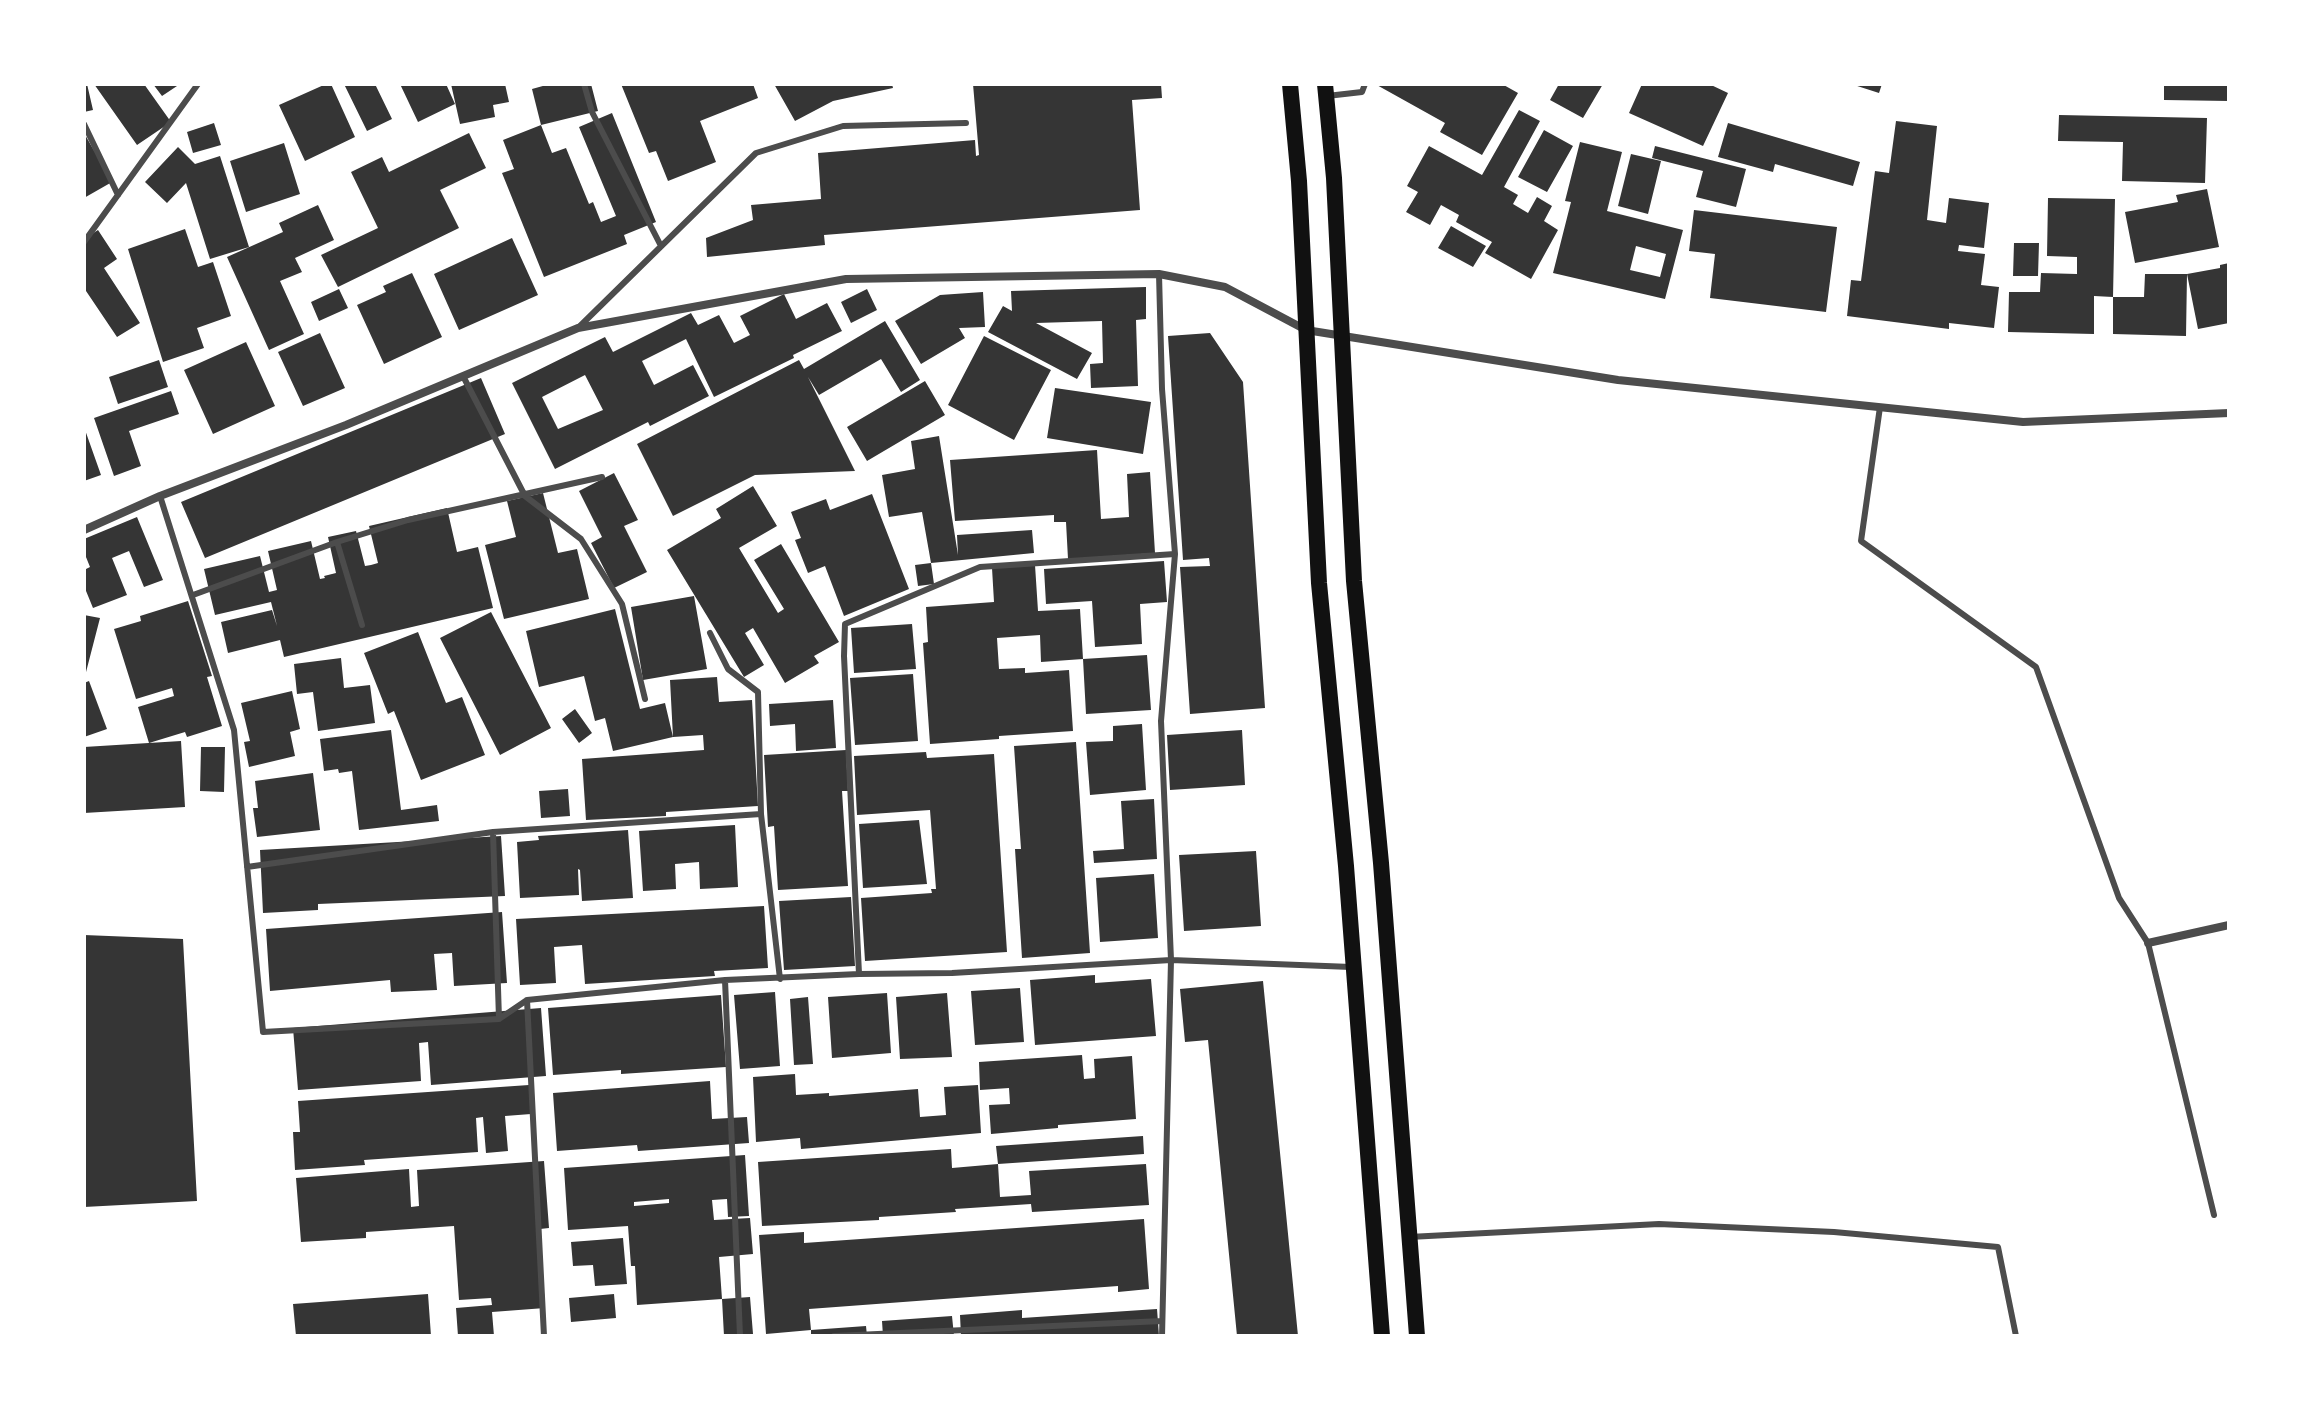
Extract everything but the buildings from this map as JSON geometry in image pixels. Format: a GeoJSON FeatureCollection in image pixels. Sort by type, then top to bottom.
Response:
{"type":"FeatureCollection","features":[{"type":"Feature","properties":{"kind":"main road"},"geometry":{"type":"LineString","coordinates":[[1290,84],[1299,181],[1319,583],[1354,967],[1382,1336]]}},
{"type":"Feature","properties":{"kind":"main road"},"geometry":{"type":"LineString","coordinates":[[1326,90],[1334,178],[1354,581],[1381,863],[1417,1336]]}},
{"type":"Feature","properties":{"kind":"street"},"geometry":{"type":"LineString","coordinates":[[84,530],[160,496],[346,425],[578,328],[846,279],[1159,274],[1225,287],[1306,330],[1618,380],[2023,422],[2229,413]]}},
{"type":"Feature","properties":{"kind":"street"},"geometry":{"type":"LineString","coordinates":[[2148,943],[2229,925]]}},
{"type":"Feature","properties":{"kind":"lane"},"geometry":{"type":"LineString","coordinates":[[84,242],[198,84]]}},
{"type":"Feature","properties":{"kind":"lane"},"geometry":{"type":"LineString","coordinates":[[584,84],[592,112],[661,246]]}},
{"type":"Feature","properties":{"kind":"lane"},"geometry":{"type":"LineString","coordinates":[[1326,90],[1362,92],[1365,84]]}},
{"type":"Feature","properties":{"kind":"lane"},"geometry":{"type":"LineString","coordinates":[[578,328],[756,153],[843,126],[966,123]]}},
{"type":"Feature","properties":{"kind":"lane"},"geometry":{"type":"LineString","coordinates":[[84,124],[118,195]]}},
{"type":"Feature","properties":{"kind":"lane"},"geometry":{"type":"LineString","coordinates":[[1159,274],[1162,389],[1175,554],[1161,721],[1171,960],[1162,1336]]}},
{"type":"Feature","properties":{"kind":"lane"},"geometry":{"type":"LineString","coordinates":[[463,376],[525,496],[581,539],[622,604],[645,699]]}},
{"type":"Feature","properties":{"kind":"lane"},"geometry":{"type":"LineString","coordinates":[[1880,407],[1861,541],[2036,667],[2119,898],[2148,943],[2214,1215]]}},
{"type":"Feature","properties":{"kind":"lane"},"geometry":{"type":"LineString","coordinates":[[193,595],[337,542],[408,520],[602,477]]}},
{"type":"Feature","properties":{"kind":"lane"},"geometry":{"type":"LineString","coordinates":[[160,496],[234,730],[263,1032],[499,1019],[527,1000],[725,980],[952,973],[1171,960],[1354,967]]}},
{"type":"Feature","properties":{"kind":"lane"},"geometry":{"type":"LineString","coordinates":[[337,542],[362,625]]}},
{"type":"Feature","properties":{"kind":"lane"},"geometry":{"type":"LineString","coordinates":[[859,974],[845,624],[980,567],[1175,554]]}},
{"type":"Feature","properties":{"kind":"lane"},"geometry":{"type":"LineString","coordinates":[[710,633],[728,669],[758,692],[761,814],[780,979]]}},
{"type":"Feature","properties":{"kind":"lane"},"geometry":{"type":"LineString","coordinates":[[247,867],[493,832],[761,814]]}},
{"type":"Feature","properties":{"kind":"lane"},"geometry":{"type":"LineString","coordinates":[[493,832],[499,1019]]}},
{"type":"Feature","properties":{"kind":"lane"},"geometry":{"type":"LineString","coordinates":[[725,980],[740,1336]]}},
{"type":"Feature","properties":{"kind":"lane"},"geometry":{"type":"LineString","coordinates":[[527,1000],[544,1336]]}},
{"type":"Feature","properties":{"kind":"lane"},"geometry":{"type":"LineString","coordinates":[[1409,1237],[1659,1224],[1834,1232],[1998,1247],[2016,1336]]}},
{"type":"Feature","properties":{"kind":"lane"},"geometry":{"type":"LineString","coordinates":[[834,1336],[1162,1321]]}}]}
